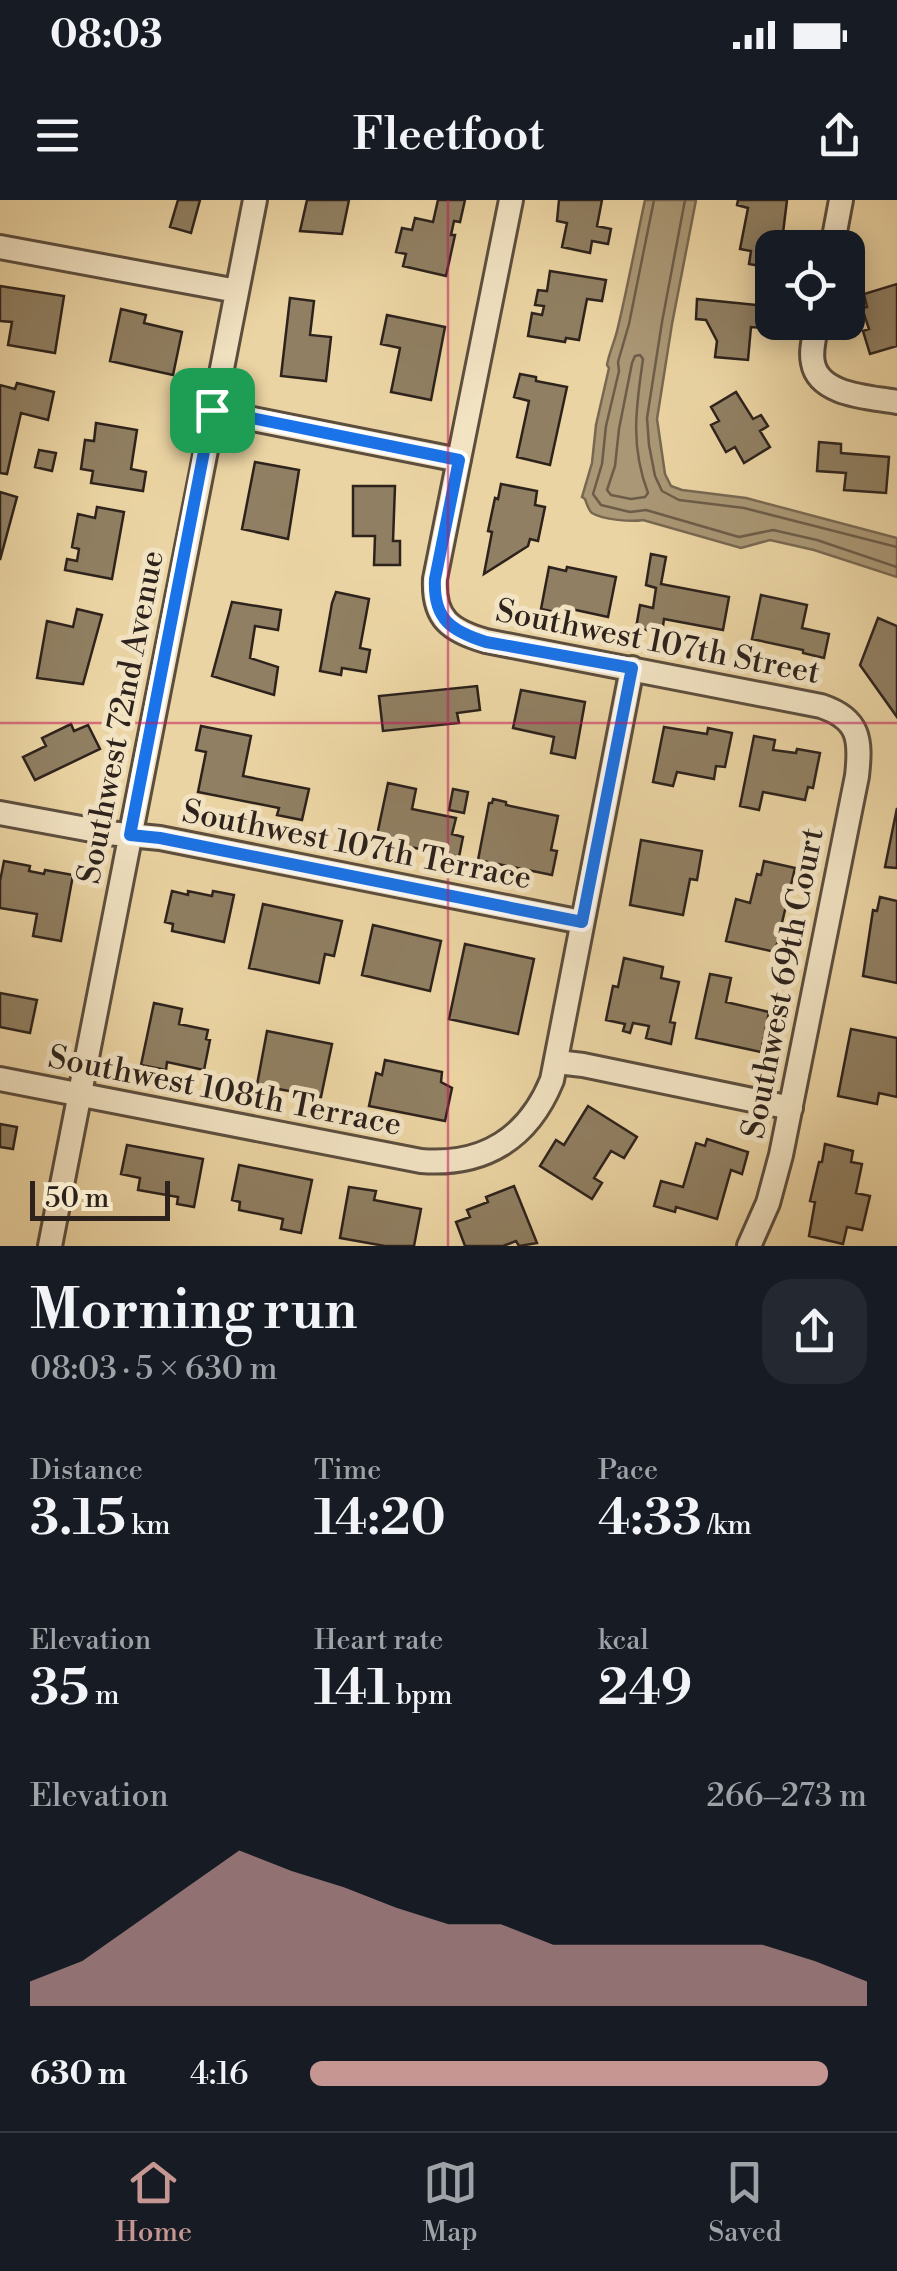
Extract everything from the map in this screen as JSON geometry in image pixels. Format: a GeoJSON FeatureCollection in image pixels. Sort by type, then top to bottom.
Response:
{"type":"FeatureCollection","features":[{"type":"Feature","properties":{"kind":"street","name":"Southwest 72nd Avenue"},"geometry":{"type":"LineString","coordinates":[[50,1246],[254,200]]}},
{"type":"Feature","properties":{"kind":"street"},"geometry":{"type":"LineString","coordinates":[[212,410],[459,460],[510,200]]}},
{"type":"Feature","properties":{"kind":"street"},"geometry":{"type":"LineString","coordinates":[[835,230],[841,200]]}},
{"type":"Feature","properties":{"kind":"street"},"geometry":{"type":"LineString","coordinates":[[0,246],[237,291]]}},
{"type":"Feature","properties":{"kind":"street"},"geometry":{"type":"LineString","coordinates":[[815,340],[812,362],[822,380],[845,392],[897,402]]}},
{"type":"Feature","properties":{"kind":"street","name":"Southwest 107th Street"},"geometry":{"type":"LineString","coordinates":[[459,460],[435,579],[437,609],[445,622],[486,642],[821,706],[835,711],[854,728]]}},
{"type":"Feature","properties":{"kind":"street","name":"Southwest 108th Terrace"},"geometry":{"type":"LineString","coordinates":[[0,1079],[399,1158],[458,1161],[502,1146],[535,1114],[557,1062],[632,668]]}},
{"type":"Feature","properties":{"kind":"street","name":"Southwest 69th Court"},"geometry":{"type":"LineString","coordinates":[[749,1246],[775,1181],[791,1108],[857,776],[859,758],[854,728]]}},
{"type":"Feature","properties":{"kind":"street","name":"Southwest 107th Terrace"},"geometry":{"type":"LineString","coordinates":[[0,813],[98,832],[160,838],[582,922]]}},
{"type":"Feature","properties":{"kind":"street"},"geometry":{"type":"LineString","coordinates":[[557,1062],[791,1108]]}},
{"type":"Feature","properties":{"kind":"water"},"geometry":{"type":"Polygon","coordinates":[[[645,200],[696,200],[657,419],[665,474],[671,486],[746,498],[897,538],[897,577],[770,540],[741,548],[643,520],[625,521],[592,513],[582,497],[645,200]]]}},
{"type":"Feature","properties":{"kind":"building"},"geometry":{"type":"Polygon","coordinates":[[[178,200],[200,200],[191,233],[170,227],[178,200]]]}},
{"type":"Feature","properties":{"kind":"building"},"geometry":{"type":"Polygon","coordinates":[[[307,200],[349,200],[342,234],[300,231],[307,200]]]}},
{"type":"Feature","properties":{"kind":"building"},"geometry":{"type":"Polygon","coordinates":[[[438,200],[465,200],[460,222],[454,221],[451,235],[455,235],[446,276],[403,266],[406,254],[396,252],[402,228],[412,230],[415,218],[433,222],[438,200]]]}},
{"type":"Feature","properties":{"kind":"building"},"geometry":{"type":"Polygon","coordinates":[[[559,200],[602,200],[597,226],[611,229],[608,244],[592,241],[590,253],[562,247],[567,223],[557,221],[559,200]]]}},
{"type":"Feature","properties":{"kind":"building"},"geometry":{"type":"Polygon","coordinates":[[[738,200],[787,200],[783,230],[755,230],[755,265],[749,264],[751,251],[740,249],[748,208],[737,205],[738,200]]]}},
{"type":"Feature","properties":{"kind":"building"},"geometry":{"type":"Polygon","coordinates":[[[550,271],[606,280],[602,301],[587,299],[579,340],[566,338],[565,342],[528,336],[532,313],[542,315],[544,306],[535,305],[538,290],[547,291],[550,271]]]}},
{"type":"Feature","properties":{"kind":"building"},"geometry":{"type":"Polygon","coordinates":[[[897,284],[897,346],[870,354],[865,338],[865,330],[869,329],[865,294],[897,284]]]}},
{"type":"Feature","properties":{"kind":"building"},"geometry":{"type":"Polygon","coordinates":[[[0,286],[64,296],[55,353],[8,345],[12,322],[0,321],[0,286]]]}},
{"type":"Feature","properties":{"kind":"building"},"geometry":{"type":"Polygon","coordinates":[[[290,298],[314,301],[310,335],[331,337],[326,381],[281,376],[290,298]]]}},
{"type":"Feature","properties":{"kind":"building"},"geometry":{"type":"Polygon","coordinates":[[[697,299],[755,305],[748,360],[715,357],[717,341],[706,320],[696,319],[697,299]]]}},
{"type":"Feature","properties":{"kind":"building"},"geometry":{"type":"Polygon","coordinates":[[[121,309],[146,315],[144,323],[182,332],[173,375],[110,361],[121,309]]]}},
{"type":"Feature","properties":{"kind":"building"},"geometry":{"type":"Polygon","coordinates":[[[387,315],[445,327],[431,400],[391,392],[400,348],[381,344],[387,315]]]}},
{"type":"Feature","properties":{"kind":"building"},"geometry":{"type":"Polygon","coordinates":[[[520,374],[567,387],[550,465],[517,457],[529,401],[514,397],[520,374]]]}},
{"type":"Feature","properties":{"kind":"building"},"geometry":{"type":"Polygon","coordinates":[[[17,383],[54,392],[48,420],[21,413],[7,474],[0,473],[0,385],[15,389],[17,383]]]}},
{"type":"Feature","properties":{"kind":"building"},"geometry":{"type":"Polygon","coordinates":[[[736,392],[753,419],[761,415],[768,426],[760,431],[770,447],[744,463],[735,447],[726,452],[711,425],[719,421],[711,407],[736,392]]]}},
{"type":"Feature","properties":{"kind":"building"},"geometry":{"type":"Polygon","coordinates":[[[96,423],[137,430],[131,469],[146,472],[143,491],[91,483],[93,471],[81,469],[85,440],[94,441],[96,423]]]}},
{"type":"Feature","properties":{"kind":"building"},"geometry":{"type":"Polygon","coordinates":[[[819,442],[841,444],[841,453],[889,457],[886,493],[844,490],[846,473],[817,471],[819,442]]]}},
{"type":"Feature","properties":{"kind":"building"},"geometry":{"type":"Polygon","coordinates":[[[39,450],[56,453],[52,471],[35,467],[39,450]]]}},
{"type":"Feature","properties":{"kind":"building"},"geometry":{"type":"Polygon","coordinates":[[[255,462],[299,470],[288,539],[242,529],[255,462]]]}},
{"type":"Feature","properties":{"kind":"building"},"geometry":{"type":"Polygon","coordinates":[[[501,484],[537,491],[535,505],[545,507],[538,541],[530,539],[528,546],[484,574],[492,532],[488,531],[501,484]]]}},
{"type":"Feature","properties":{"kind":"building"},"geometry":{"type":"Polygon","coordinates":[[[353,486],[395,486],[393,541],[400,541],[400,565],[374,565],[375,536],[353,536],[353,486]]]}},
{"type":"Feature","properties":{"kind":"building"},"geometry":{"type":"Polygon","coordinates":[[[0,492],[17,497],[0,560],[0,492]]]}},
{"type":"Feature","properties":{"kind":"building"},"geometry":{"type":"Polygon","coordinates":[[[97,507],[124,512],[112,579],[65,570],[67,559],[77,561],[79,549],[72,547],[78,514],[95,518],[97,507]]]}},
{"type":"Feature","properties":{"kind":"building"},"geometry":{"type":"Polygon","coordinates":[[[651,554],[666,557],[661,584],[729,597],[723,630],[664,619],[662,633],[636,628],[640,605],[653,608],[656,588],[646,585],[651,554]]]}},
{"type":"Feature","properties":{"kind":"building"},"geometry":{"type":"Polygon","coordinates":[[[549,567],[616,577],[608,617],[562,607],[560,613],[541,609],[549,567]]]}},
{"type":"Feature","properties":{"kind":"building"},"geometry":{"type":"Polygon","coordinates":[[[336,592],[369,599],[360,648],[370,650],[366,672],[342,668],[341,675],[320,671],[336,592]]]}},
{"type":"Feature","properties":{"kind":"building"},"geometry":{"type":"Polygon","coordinates":[[[761,595],[807,605],[802,628],[829,634],[824,658],[752,639],[761,595]]]}},
{"type":"Feature","properties":{"kind":"building"},"geometry":{"type":"Polygon","coordinates":[[[232,602],[281,610],[278,630],[255,626],[250,658],[278,667],[274,695],[212,676],[232,602]]]}},
{"type":"Feature","properties":{"kind":"building"},"geometry":{"type":"Polygon","coordinates":[[[77,609],[102,615],[83,684],[37,678],[47,621],[73,627],[77,609]]]}},
{"type":"Feature","properties":{"kind":"building"},"geometry":{"type":"Polygon","coordinates":[[[878,618],[897,626],[897,717],[860,665],[878,618]]]}},
{"type":"Feature","properties":{"kind":"building"},"geometry":{"type":"Polygon","coordinates":[[[477,686],[480,710],[457,713],[459,723],[383,731],[379,696],[477,686]]]}},
{"type":"Feature","properties":{"kind":"building"},"geometry":{"type":"Polygon","coordinates":[[[521,690],[585,702],[575,758],[551,753],[554,737],[513,728],[521,690]]]}},
{"type":"Feature","properties":{"kind":"building"},"geometry":{"type":"Polygon","coordinates":[[[71,724],[74,731],[88,725],[100,749],[35,780],[23,757],[46,746],[42,738],[71,724]]]}},
{"type":"Feature","properties":{"kind":"building"},"geometry":{"type":"Polygon","coordinates":[[[201,726],[251,736],[243,776],[309,789],[302,820],[277,815],[279,808],[198,792],[206,752],[196,750],[201,726]]]}},
{"type":"Feature","properties":{"kind":"building"},"geometry":{"type":"Polygon","coordinates":[[[664,727],[707,734],[708,728],[732,733],[725,767],[716,766],[714,779],[677,772],[673,786],[653,782],[664,727]]]}},
{"type":"Feature","properties":{"kind":"building"},"geometry":{"type":"Polygon","coordinates":[[[754,736],[775,740],[773,750],[820,753],[813,788],[808,787],[805,800],[763,792],[759,810],[740,806],[754,736]]]}},
{"type":"Feature","properties":{"kind":"building"},"geometry":{"type":"Polygon","coordinates":[[[388,783],[416,789],[412,809],[456,818],[452,834],[463,837],[459,857],[376,840],[388,783]]]}},
{"type":"Feature","properties":{"kind":"building"},"geometry":{"type":"Polygon","coordinates":[[[453,789],[468,792],[464,813],[449,810],[453,789]]]}},
{"type":"Feature","properties":{"kind":"building"},"geometry":{"type":"Polygon","coordinates":[[[493,799],[558,816],[551,850],[557,851],[552,875],[478,860],[493,799]]]}},
{"type":"Feature","properties":{"kind":"building"},"geometry":{"type":"Polygon","coordinates":[[[897,808],[897,868],[885,867],[897,808]]]}},
{"type":"Feature","properties":{"kind":"building"},"geometry":{"type":"Polygon","coordinates":[[[641,840],[702,851],[697,880],[690,879],[683,915],[630,905],[641,840]]]}},
{"type":"Feature","properties":{"kind":"building"},"geometry":{"type":"Polygon","coordinates":[[[4,861],[30,866],[29,871],[73,875],[61,941],[33,936],[37,914],[0,908],[4,861]]]}},
{"type":"Feature","properties":{"kind":"building"},"geometry":{"type":"Polygon","coordinates":[[[764,861],[795,868],[775,952],[726,941],[736,899],[750,903],[764,861]]]}},
{"type":"Feature","properties":{"kind":"building"},"geometry":{"type":"Polygon","coordinates":[[[172,891],[234,895],[224,942],[172,931],[173,924],[165,922],[172,891]]]}},
{"type":"Feature","properties":{"kind":"building"},"geometry":{"type":"Polygon","coordinates":[[[880,897],[897,901],[897,983],[863,976],[873,910],[877,911],[880,897]]]}},
{"type":"Feature","properties":{"kind":"building"},"geometry":{"type":"Polygon","coordinates":[[[263,904],[342,921],[334,956],[325,954],[319,983],[249,968],[263,904]]]}},
{"type":"Feature","properties":{"kind":"building"},"geometry":{"type":"Polygon","coordinates":[[[373,925],[441,941],[430,991],[362,975],[373,925]]]}},
{"type":"Feature","properties":{"kind":"building"},"geometry":{"type":"Polygon","coordinates":[[[465,944],[534,959],[518,1034],[449,1019],[465,944]]]}},
{"type":"Feature","properties":{"kind":"building"},"geometry":{"type":"Polygon","coordinates":[[[624,958],[663,967],[661,978],[679,982],[670,1022],[675,1023],[671,1044],[646,1038],[649,1026],[633,1023],[630,1033],[623,1031],[625,1024],[606,1020],[624,958]]]}},
{"type":"Feature","properties":{"kind":"building"},"geometry":{"type":"Polygon","coordinates":[[[710,974],[731,978],[726,1002],[769,1012],[761,1052],[696,1038],[710,974]]]}},
{"type":"Feature","properties":{"kind":"building"},"geometry":{"type":"Polygon","coordinates":[[[0,993],[37,1000],[30,1033],[0,1027],[0,993]]]}},
{"type":"Feature","properties":{"kind":"building"},"geometry":{"type":"Polygon","coordinates":[[[154,1003],[182,1009],[179,1024],[208,1030],[204,1070],[167,1062],[166,1070],[141,1065],[154,1003]]]}},
{"type":"Feature","properties":{"kind":"building"},"geometry":{"type":"Polygon","coordinates":[[[851,1029],[897,1038],[897,1097],[879,1093],[877,1104],[838,1096],[851,1029]]]}},
{"type":"Feature","properties":{"kind":"building"},"geometry":{"type":"Polygon","coordinates":[[[267,1031],[332,1044],[321,1097],[257,1085],[267,1031]]]}},
{"type":"Feature","properties":{"kind":"building"},"geometry":{"type":"Polygon","coordinates":[[[385,1060],[442,1072],[441,1082],[452,1088],[445,1121],[369,1106],[376,1073],[382,1075],[385,1060]]]}},
{"type":"Feature","properties":{"kind":"building"},"geometry":{"type":"Polygon","coordinates":[[[588,1106],[637,1137],[624,1158],[611,1151],[594,1178],[602,1183],[592,1199],[540,1166],[556,1140],[564,1145],[588,1106]]]}},
{"type":"Feature","properties":{"kind":"building"},"geometry":{"type":"Polygon","coordinates":[[[0,1124],[17,1127],[13,1149],[0,1147],[0,1124]]]}},
{"type":"Feature","properties":{"kind":"building"},"geometry":{"type":"Polygon","coordinates":[[[707,1139],[748,1152],[742,1174],[731,1170],[717,1219],[676,1207],[675,1212],[654,1206],[661,1181],[683,1187],[696,1143],[705,1146],[707,1139]]]}},
{"type":"Feature","properties":{"kind":"building"},"geometry":{"type":"Polygon","coordinates":[[[825,1144],[853,1151],[851,1162],[862,1164],[856,1193],[870,1196],[862,1230],[847,1227],[843,1244],[809,1236],[815,1202],[810,1201],[825,1144]]]}},
{"type":"Feature","properties":{"kind":"building"},"geometry":{"type":"Polygon","coordinates":[[[127,1145],[203,1159],[194,1207],[177,1204],[178,1197],[138,1190],[140,1178],[121,1174],[127,1145]]]}},
{"type":"Feature","properties":{"kind":"building"},"geometry":{"type":"Polygon","coordinates":[[[239,1165],[312,1180],[301,1233],[281,1229],[283,1219],[239,1210],[240,1202],[232,1200],[239,1165]]]}},
{"type":"Feature","properties":{"kind":"building"},"geometry":{"type":"Polygon","coordinates":[[[514,1186],[537,1243],[465,1246],[456,1222],[470,1217],[467,1210],[488,1202],[486,1197],[514,1186]]]}},
{"type":"Feature","properties":{"kind":"building"},"geometry":{"type":"Polygon","coordinates":[[[349,1187],[376,1191],[374,1200],[421,1209],[414,1246],[385,1246],[340,1238],[349,1187]]]}},
{"type":"Feature","properties":{"kind":"route"},"geometry":{"type":"LineString","coordinates":[[212,410],[459,460],[435,579],[437,609],[445,622],[486,642],[632,668],[582,922],[130,835],[212,410]]}}]}
